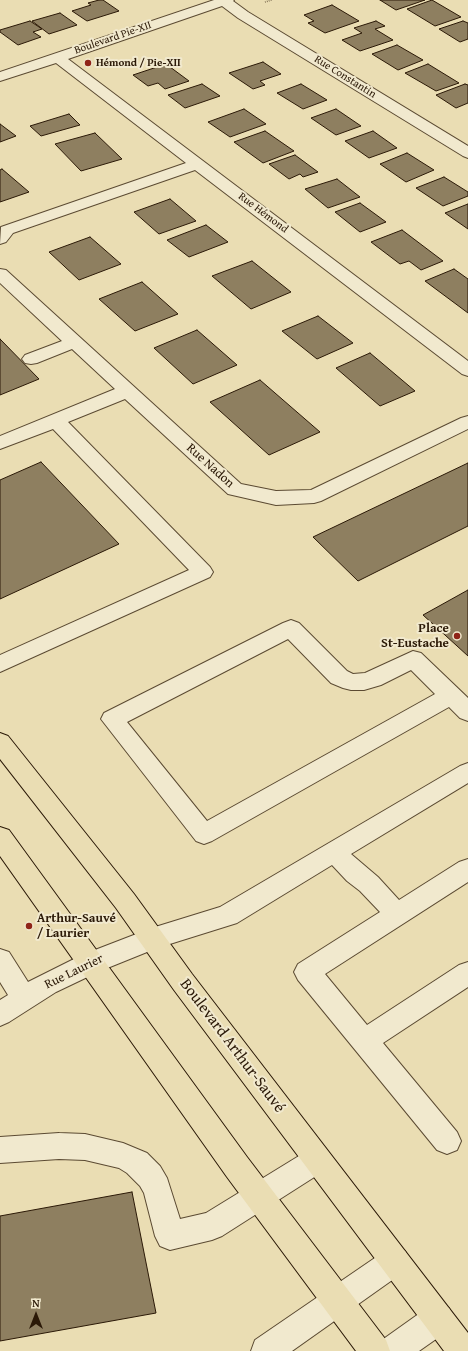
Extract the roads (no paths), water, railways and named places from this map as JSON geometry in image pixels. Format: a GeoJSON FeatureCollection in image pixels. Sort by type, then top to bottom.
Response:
{"type":"FeatureCollection","features":[{"type":"Feature","properties":{"kind":"main road","name":"Boulevard Arthur-Sauvé"},"geometry":{"type":"LineString","coordinates":[[0,742],[67,830],[124,901],[317,1160],[463,1351]]}},
{"type":"Feature","properties":{"kind":"main road"},"geometry":{"type":"LineString","coordinates":[[0,837],[259,1196],[374,1351]]}},
{"type":"Feature","properties":{"kind":"street","name":"Boulevard Pie-XII"},"geometry":{"type":"LineString","coordinates":[[0,77],[224,0]]}},
{"type":"Feature","properties":{"kind":"street","name":"Rue Constantin"},"geometry":{"type":"LineString","coordinates":[[224,0],[468,153]]}},
{"type":"Feature","properties":{"kind":"street","name":"Rue Hémond"},"geometry":{"type":"LineString","coordinates":[[57,57],[468,370]]}},
{"type":"Feature","properties":{"kind":"street"},"geometry":{"type":"LineString","coordinates":[[0,239],[7,230],[197,164]]}},
{"type":"Feature","properties":{"kind":"street","name":"Rue Nadon"},"geometry":{"type":"LineString","coordinates":[[0,274],[235,489],[276,498],[314,496],[468,422]]}},
{"type":"Feature","properties":{"kind":"street"},"geometry":{"type":"LineString","coordinates":[[31,359],[75,342]]}},
{"type":"Feature","properties":{"kind":"street"},"geometry":{"type":"LineString","coordinates":[[0,443],[128,391]]}},
{"type":"Feature","properties":{"kind":"street"},"geometry":{"type":"LineString","coordinates":[[0,664],[203,572],[56,421]]}},
{"type":"Feature","properties":{"kind":"street"},"geometry":{"type":"LineString","coordinates":[[451,695],[204,834],[112,719],[290,628],[339,677],[351,682],[364,682],[373,679],[413,659],[451,695],[468,712]]}},
{"type":"Feature","properties":{"kind":"street","name":"Rue Laurier"},"geometry":{"type":"LineString","coordinates":[[0,1014],[47,984],[91,963],[152,938],[228,915],[468,772]]}},
{"type":"Feature","properties":{"kind":"street"},"geometry":{"type":"LineString","coordinates":[[334,852],[356,874],[369,884],[397,914]]}},
{"type":"Feature","properties":{"kind":"street"},"geometry":{"type":"LineString","coordinates":[[447,1141],[307,972],[468,869]]}},
{"type":"Feature","properties":{"kind":"street"},"geometry":{"type":"LineString","coordinates":[[0,960],[24,998]]}},
{"type":"Feature","properties":{"kind":"street"},"geometry":{"type":"LineString","coordinates":[[364,1042],[468,972]]}},
{"type":"Feature","properties":{"kind":"street"},"geometry":{"type":"LineString","coordinates":[[0,1150],[59,1146],[84,1147],[123,1156],[138,1163],[150,1176],[157,1188],[170,1236],[212,1226],[317,1160]]}},
{"type":"Feature","properties":{"kind":"street"},"geometry":{"type":"LineString","coordinates":[[266,1351],[395,1261]]}},
{"type":"Feature","properties":{"kind":"street"},"geometry":{"type":"LineString","coordinates":[[393,1351],[438,1318]]}},
{"type":"Feature","properties":{"kind":"place","name":"Hémond / Pie-XII"},"geometry":{"type":"Point","coordinates":[88,63]}},
{"type":"Feature","properties":{"kind":"place","name":"Place St-Eustache"},"geometry":{"type":"Point","coordinates":[457,636]}},
{"type":"Feature","properties":{"kind":"place","name":"Arthur-Sauvé / Laurier"},"geometry":{"type":"Point","coordinates":[29,926]}}]}
